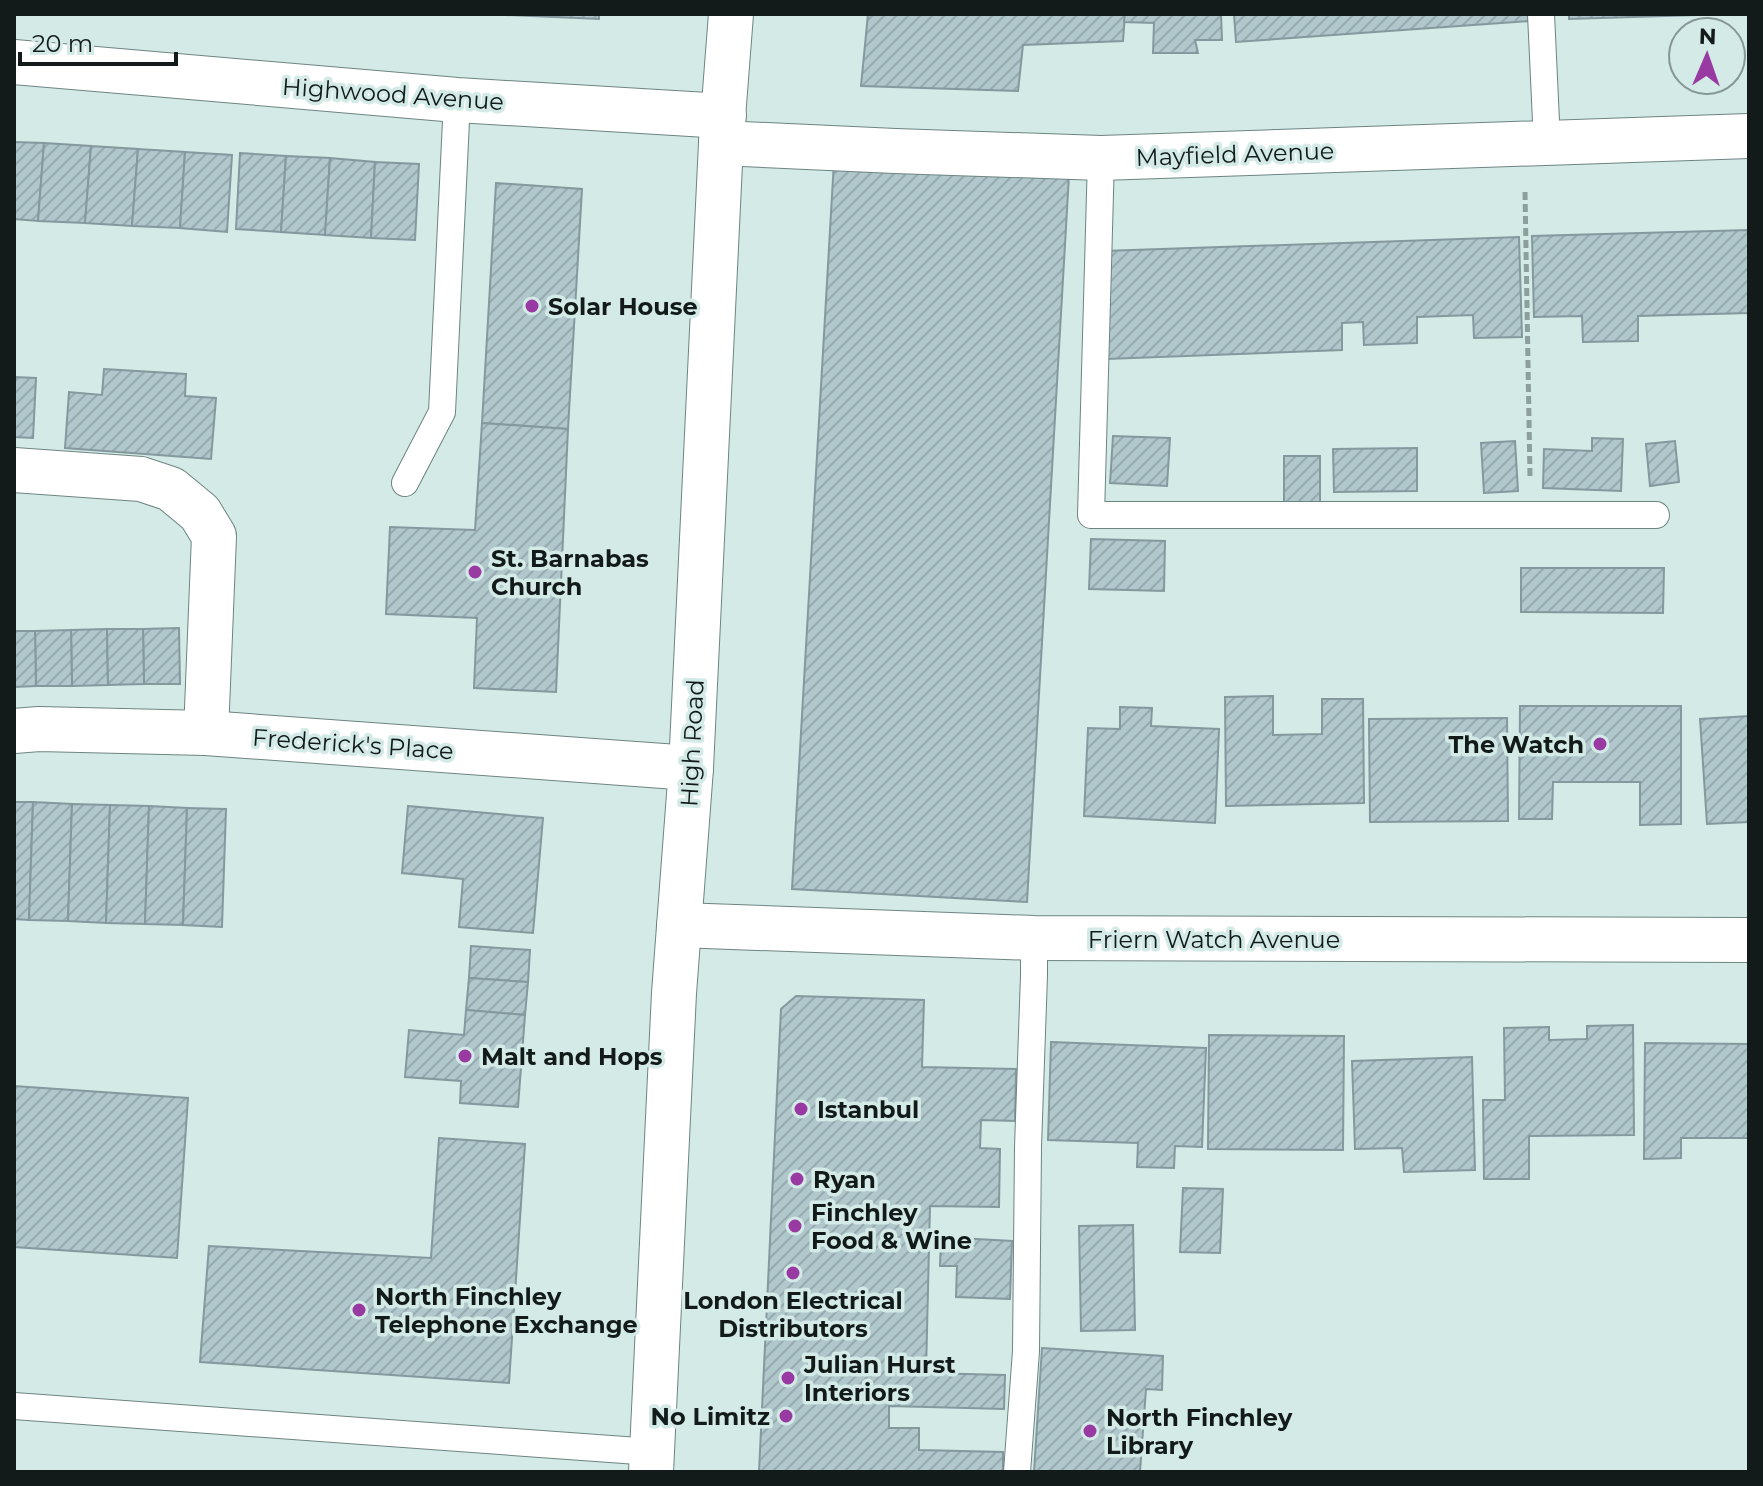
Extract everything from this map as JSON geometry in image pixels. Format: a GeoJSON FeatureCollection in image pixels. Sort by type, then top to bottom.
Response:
{"type":"FeatureCollection","features":[{"type":"Feature","properties":{"kind":"street","name":"High Road"},"geometry":{"type":"LineString","coordinates":[[652,1462],[731,14]]}},
{"type":"Feature","properties":{"kind":"street","name":"Highwood Avenue"},"geometry":{"type":"LineString","coordinates":[[14,62],[457,100],[723,129]]}},
{"type":"Feature","properties":{"kind":"street","name":"Mayfield Avenue"},"geometry":{"type":"LineString","coordinates":[[723,129],[1101,158],[1749,136]]}},
{"type":"Feature","properties":{"kind":"street"},"geometry":{"type":"LineString","coordinates":[[14,470],[141,479],[171,489],[200,513],[214,536],[206,733]]}},
{"type":"Feature","properties":{"kind":"street","name":"Frederick's Place"},"geometry":{"type":"LineString","coordinates":[[14,731],[206,733],[691,768]]}},
{"type":"Feature","properties":{"kind":"street","name":"Friern Watch Avenue"},"geometry":{"type":"LineString","coordinates":[[679,925],[1034,938],[1749,940]]}},
{"type":"Feature","properties":{"kind":"lane"},"geometry":{"type":"LineString","coordinates":[[1535,143],[1541,14]]}},
{"type":"Feature","properties":{"kind":"lane"},"geometry":{"type":"LineString","coordinates":[[405,483],[442,412],[457,100]]}},
{"type":"Feature","properties":{"kind":"lane"},"geometry":{"type":"LineString","coordinates":[[1101,158],[1091,515],[1656,515]]}},
{"type":"Feature","properties":{"kind":"lane"},"geometry":{"type":"LineString","coordinates":[[1017,1472],[1026,1351],[1034,938]]}},
{"type":"Feature","properties":{"kind":"lane"},"geometry":{"type":"LineString","coordinates":[[14,1406],[652,1462]]}},
{"type":"Feature","properties":{"kind":"path"},"geometry":{"type":"LineString","coordinates":[[1531,514],[1535,143]]}},
{"type":"Feature","properties":{"kind":"building"},"geometry":{"type":"Polygon","coordinates":[[[483,14],[599,14],[599,19],[483,14]]]}},
{"type":"Feature","properties":{"kind":"building"},"geometry":{"type":"Polygon","coordinates":[[[868,14],[1125,14],[1123,41],[1023,45],[1018,91],[861,86],[868,14]]]}},
{"type":"Feature","properties":{"kind":"building"},"geometry":{"type":"Polygon","coordinates":[[[1125,14],[1221,14],[1222,40],[1195,40],[1198,53],[1153,53],[1154,23],[1124,22],[1125,14]]]}},
{"type":"Feature","properties":{"kind":"building"},"geometry":{"type":"Polygon","coordinates":[[[1234,14],[1529,14],[1530,21],[1236,42],[1234,14]]]}},
{"type":"Feature","properties":{"kind":"building"},"geometry":{"type":"Polygon","coordinates":[[[1569,14],[1731,14],[1569,19],[1569,14]]]}},
{"type":"Feature","properties":{"kind":"building"},"geometry":{"type":"Polygon","coordinates":[[[14,142],[44,143],[38,221],[14,219],[14,142]]]}},
{"type":"Feature","properties":{"kind":"building"},"geometry":{"type":"Polygon","coordinates":[[[44,143],[91,146],[85,223],[38,221],[44,143]]]}},
{"type":"Feature","properties":{"kind":"building"},"geometry":{"type":"Polygon","coordinates":[[[91,146],[138,149],[132,226],[85,223],[91,146]]]}},
{"type":"Feature","properties":{"kind":"building"},"geometry":{"type":"Polygon","coordinates":[[[138,149],[185,152],[180,228],[132,226],[138,149]]]}},
{"type":"Feature","properties":{"kind":"building"},"geometry":{"type":"Polygon","coordinates":[[[185,152],[232,155],[227,232],[180,228],[185,152]]]}},
{"type":"Feature","properties":{"kind":"building"},"geometry":{"type":"Polygon","coordinates":[[[240,153],[286,156],[281,232],[236,229],[240,153]]]}},
{"type":"Feature","properties":{"kind":"building"},"geometry":{"type":"Polygon","coordinates":[[[286,156],[330,158],[325,235],[281,232],[286,156]]]}},
{"type":"Feature","properties":{"kind":"building"},"geometry":{"type":"Polygon","coordinates":[[[330,158],[375,162],[371,238],[325,235],[330,158]]]}},
{"type":"Feature","properties":{"kind":"building"},"geometry":{"type":"Polygon","coordinates":[[[834,161],[1069,175],[1027,902],[792,889],[834,161]]]}},
{"type":"Feature","properties":{"kind":"building"},"geometry":{"type":"Polygon","coordinates":[[[375,162],[419,164],[415,240],[371,238],[375,162]]]}},
{"type":"Feature","properties":{"kind":"building","name":"Solar House"},"geometry":{"type":"Polygon","coordinates":[[[496,183],[582,189],[568,429],[482,423],[496,183]]]}},
{"type":"Feature","properties":{"kind":"building"},"geometry":{"type":"Polygon","coordinates":[[[1749,230],[1749,313],[1638,316],[1638,341],[1583,342],[1582,316],[1534,317],[1532,236],[1749,230]]]}},
{"type":"Feature","properties":{"kind":"building"},"geometry":{"type":"Polygon","coordinates":[[[1519,237],[1522,337],[1474,338],[1473,315],[1417,317],[1417,343],[1364,345],[1363,322],[1342,323],[1342,350],[1107,359],[1103,251],[1519,237]]]}},
{"type":"Feature","properties":{"kind":"building"},"geometry":{"type":"Polygon","coordinates":[[[104,369],[186,374],[185,396],[216,398],[211,459],[65,448],[69,392],[102,395],[104,369]]]}},
{"type":"Feature","properties":{"kind":"building"},"geometry":{"type":"Polygon","coordinates":[[[14,377],[36,378],[33,438],[14,437],[14,377]]]}},
{"type":"Feature","properties":{"kind":"building","name":"St. Barnabas Church"},"geometry":{"type":"Polygon","coordinates":[[[482,423],[568,429],[556,692],[474,688],[477,618],[386,614],[390,527],[475,530],[482,423]]]}},
{"type":"Feature","properties":{"kind":"building"},"geometry":{"type":"Polygon","coordinates":[[[1113,436],[1170,438],[1167,486],[1110,483],[1113,436]]]}},
{"type":"Feature","properties":{"kind":"building"},"geometry":{"type":"Polygon","coordinates":[[[1592,438],[1623,439],[1621,491],[1543,488],[1544,449],[1592,451],[1592,438]]]}},
{"type":"Feature","properties":{"kind":"building"},"geometry":{"type":"Polygon","coordinates":[[[1515,441],[1518,491],[1484,493],[1481,443],[1515,441]]]}},
{"type":"Feature","properties":{"kind":"building"},"geometry":{"type":"Polygon","coordinates":[[[1675,441],[1679,482],[1650,486],[1646,444],[1675,441]]]}},
{"type":"Feature","properties":{"kind":"building"},"geometry":{"type":"Polygon","coordinates":[[[1417,448],[1417,491],[1334,492],[1333,449],[1417,448]]]}},
{"type":"Feature","properties":{"kind":"building"},"geometry":{"type":"Polygon","coordinates":[[[1284,456],[1320,456],[1320,504],[1284,503],[1284,456]]]}},
{"type":"Feature","properties":{"kind":"building"},"geometry":{"type":"Polygon","coordinates":[[[1091,539],[1165,541],[1164,591],[1089,589],[1091,539]]]}},
{"type":"Feature","properties":{"kind":"building"},"geometry":{"type":"Polygon","coordinates":[[[1521,568],[1664,568],[1663,613],[1521,612],[1521,568]]]}},
{"type":"Feature","properties":{"kind":"building"},"geometry":{"type":"Polygon","coordinates":[[[179,628],[180,684],[144,684],[143,629],[179,628]]]}},
{"type":"Feature","properties":{"kind":"building"},"geometry":{"type":"Polygon","coordinates":[[[107,629],[108,685],[72,686],[71,630],[107,629]]]}},
{"type":"Feature","properties":{"kind":"building"},"geometry":{"type":"Polygon","coordinates":[[[107,629],[143,629],[144,684],[108,685],[107,629]]]}},
{"type":"Feature","properties":{"kind":"building"},"geometry":{"type":"Polygon","coordinates":[[[71,630],[72,686],[36,686],[35,631],[71,630]]]}},
{"type":"Feature","properties":{"kind":"building"},"geometry":{"type":"Polygon","coordinates":[[[14,631],[35,631],[36,686],[14,687],[14,631]]]}},
{"type":"Feature","properties":{"kind":"building"},"geometry":{"type":"Polygon","coordinates":[[[1273,696],[1273,735],[1322,734],[1322,699],[1363,699],[1364,803],[1226,806],[1225,697],[1273,696]]]}},
{"type":"Feature","properties":{"kind":"building","name":"The Watch"},"geometry":{"type":"Polygon","coordinates":[[[1520,706],[1681,706],[1681,824],[1640,825],[1640,782],[1553,782],[1552,819],[1519,819],[1520,706]]]}},
{"type":"Feature","properties":{"kind":"building"},"geometry":{"type":"Polygon","coordinates":[[[1120,707],[1152,708],[1151,726],[1219,729],[1215,823],[1084,816],[1088,728],[1120,729],[1120,707]]]}},
{"type":"Feature","properties":{"kind":"building"},"geometry":{"type":"Polygon","coordinates":[[[1749,716],[1749,822],[1707,824],[1700,719],[1749,716]]]}},
{"type":"Feature","properties":{"kind":"building"},"geometry":{"type":"Polygon","coordinates":[[[1507,718],[1508,821],[1370,822],[1369,719],[1507,718]]]}},
{"type":"Feature","properties":{"kind":"building"},"geometry":{"type":"Polygon","coordinates":[[[14,802],[33,802],[29,920],[14,919],[14,802]]]}},
{"type":"Feature","properties":{"kind":"building"},"geometry":{"type":"Polygon","coordinates":[[[33,802],[72,804],[68,921],[29,920],[33,802]]]}},
{"type":"Feature","properties":{"kind":"building"},"geometry":{"type":"Polygon","coordinates":[[[72,804],[110,805],[106,923],[68,921],[72,804]]]}},
{"type":"Feature","properties":{"kind":"building"},"geometry":{"type":"Polygon","coordinates":[[[110,805],[149,806],[145,924],[106,923],[110,805]]]}},
{"type":"Feature","properties":{"kind":"building"},"geometry":{"type":"Polygon","coordinates":[[[149,806],[187,808],[183,925],[145,924],[149,806]]]}},
{"type":"Feature","properties":{"kind":"building"},"geometry":{"type":"Polygon","coordinates":[[[408,806],[543,818],[533,933],[459,927],[463,879],[402,873],[408,806]]]}},
{"type":"Feature","properties":{"kind":"building"},"geometry":{"type":"Polygon","coordinates":[[[187,808],[226,809],[222,927],[183,925],[187,808]]]}},
{"type":"Feature","properties":{"kind":"building"},"geometry":{"type":"Polygon","coordinates":[[[471,946],[530,950],[528,982],[469,978],[471,946]]]}},
{"type":"Feature","properties":{"kind":"building"},"geometry":{"type":"Polygon","coordinates":[[[469,978],[528,982],[525,1015],[466,1010],[469,978]]]}},
{"type":"Feature","properties":{"kind":"building"},"geometry":{"type":"Polygon","coordinates":[[[796,996],[924,1000],[922,1067],[1016,1069],[1015,1121],[981,1120],[980,1148],[1000,1149],[999,1207],[930,1206],[926,1373],[1005,1375],[1004,1409],[889,1406],[889,1428],[919,1428],[919,1450],[1003,1452],[1003,1472],[759,1472],[781,1009],[796,996]]]}},
{"type":"Feature","properties":{"kind":"building","name":"Malt and Hops"},"geometry":{"type":"Polygon","coordinates":[[[466,1010],[525,1015],[518,1107],[460,1103],[461,1081],[405,1077],[409,1030],[464,1035],[466,1010]]]}},
{"type":"Feature","properties":{"kind":"building"},"geometry":{"type":"Polygon","coordinates":[[[1633,1025],[1634,1135],[1529,1136],[1529,1179],[1484,1179],[1483,1100],[1505,1100],[1504,1028],[1549,1027],[1549,1040],[1587,1039],[1587,1026],[1633,1025]]]}},
{"type":"Feature","properties":{"kind":"building"},"geometry":{"type":"Polygon","coordinates":[[[1209,1035],[1344,1036],[1343,1150],[1208,1149],[1209,1035]]]}},
{"type":"Feature","properties":{"kind":"building"},"geometry":{"type":"Polygon","coordinates":[[[1051,1042],[1206,1048],[1202,1147],[1175,1146],[1174,1168],[1137,1167],[1138,1143],[1048,1140],[1051,1042]]]}},
{"type":"Feature","properties":{"kind":"building"},"geometry":{"type":"Polygon","coordinates":[[[1645,1043],[1749,1044],[1749,1138],[1681,1138],[1681,1158],[1644,1159],[1645,1043]]]}},
{"type":"Feature","properties":{"kind":"building"},"geometry":{"type":"Polygon","coordinates":[[[1472,1057],[1475,1170],[1404,1172],[1402,1148],[1355,1149],[1352,1061],[1472,1057]]]}},
{"type":"Feature","properties":{"kind":"building"},"geometry":{"type":"Polygon","coordinates":[[[14,1086],[188,1098],[177,1258],[14,1247],[14,1086]]]}},
{"type":"Feature","properties":{"kind":"building","name":"North Finchley Telephone Exchange"},"geometry":{"type":"Polygon","coordinates":[[[439,1138],[525,1144],[509,1383],[200,1362],[209,1246],[431,1258],[439,1138]]]}},
{"type":"Feature","properties":{"kind":"building"},"geometry":{"type":"Polygon","coordinates":[[[1183,1188],[1223,1189],[1220,1253],[1180,1252],[1183,1188]]]}},
{"type":"Feature","properties":{"kind":"building"},"geometry":{"type":"Polygon","coordinates":[[[1133,1225],[1135,1330],[1081,1331],[1079,1226],[1133,1225]]]}},
{"type":"Feature","properties":{"kind":"building"},"geometry":{"type":"Polygon","coordinates":[[[941,1237],[1012,1241],[1010,1299],[956,1297],[957,1266],[940,1266],[941,1237]]]}},
{"type":"Feature","properties":{"kind":"building","name":"North Finchley Library"},"geometry":{"type":"Polygon","coordinates":[[[1042,1348],[1163,1356],[1162,1390],[1146,1389],[1140,1472],[1034,1472],[1042,1348]]]}},
{"type":"Feature","properties":{"kind":"place","name":"Solar House"},"geometry":{"type":"Point","coordinates":[532,306]}},
{"type":"Feature","properties":{"kind":"place","name":"St. Barnabas Church"},"geometry":{"type":"Point","coordinates":[475,572]}},
{"type":"Feature","properties":{"kind":"place","name":"The Watch"},"geometry":{"type":"Point","coordinates":[1600,744]}},
{"type":"Feature","properties":{"kind":"place","name":"Malt and Hops"},"geometry":{"type":"Point","coordinates":[465,1056]}},
{"type":"Feature","properties":{"kind":"place","name":"Istanbul"},"geometry":{"type":"Point","coordinates":[801,1109]}},
{"type":"Feature","properties":{"kind":"place","name":"Ryan"},"geometry":{"type":"Point","coordinates":[797,1179]}},
{"type":"Feature","properties":{"kind":"place","name":"Finchley Food & Wine"},"geometry":{"type":"Point","coordinates":[795,1226]}},
{"type":"Feature","properties":{"kind":"place","name":"London Electrical Distributors"},"geometry":{"type":"Point","coordinates":[793,1273]}},
{"type":"Feature","properties":{"kind":"place","name":"North Finchley Telephone Exchange"},"geometry":{"type":"Point","coordinates":[359,1310]}},
{"type":"Feature","properties":{"kind":"place","name":"Julian Hurst Interiors"},"geometry":{"type":"Point","coordinates":[788,1378]}},
{"type":"Feature","properties":{"kind":"place","name":"No Limitz"},"geometry":{"type":"Point","coordinates":[786,1416]}},
{"type":"Feature","properties":{"kind":"place","name":"North Finchley Library"},"geometry":{"type":"Point","coordinates":[1090,1431]}}]}
